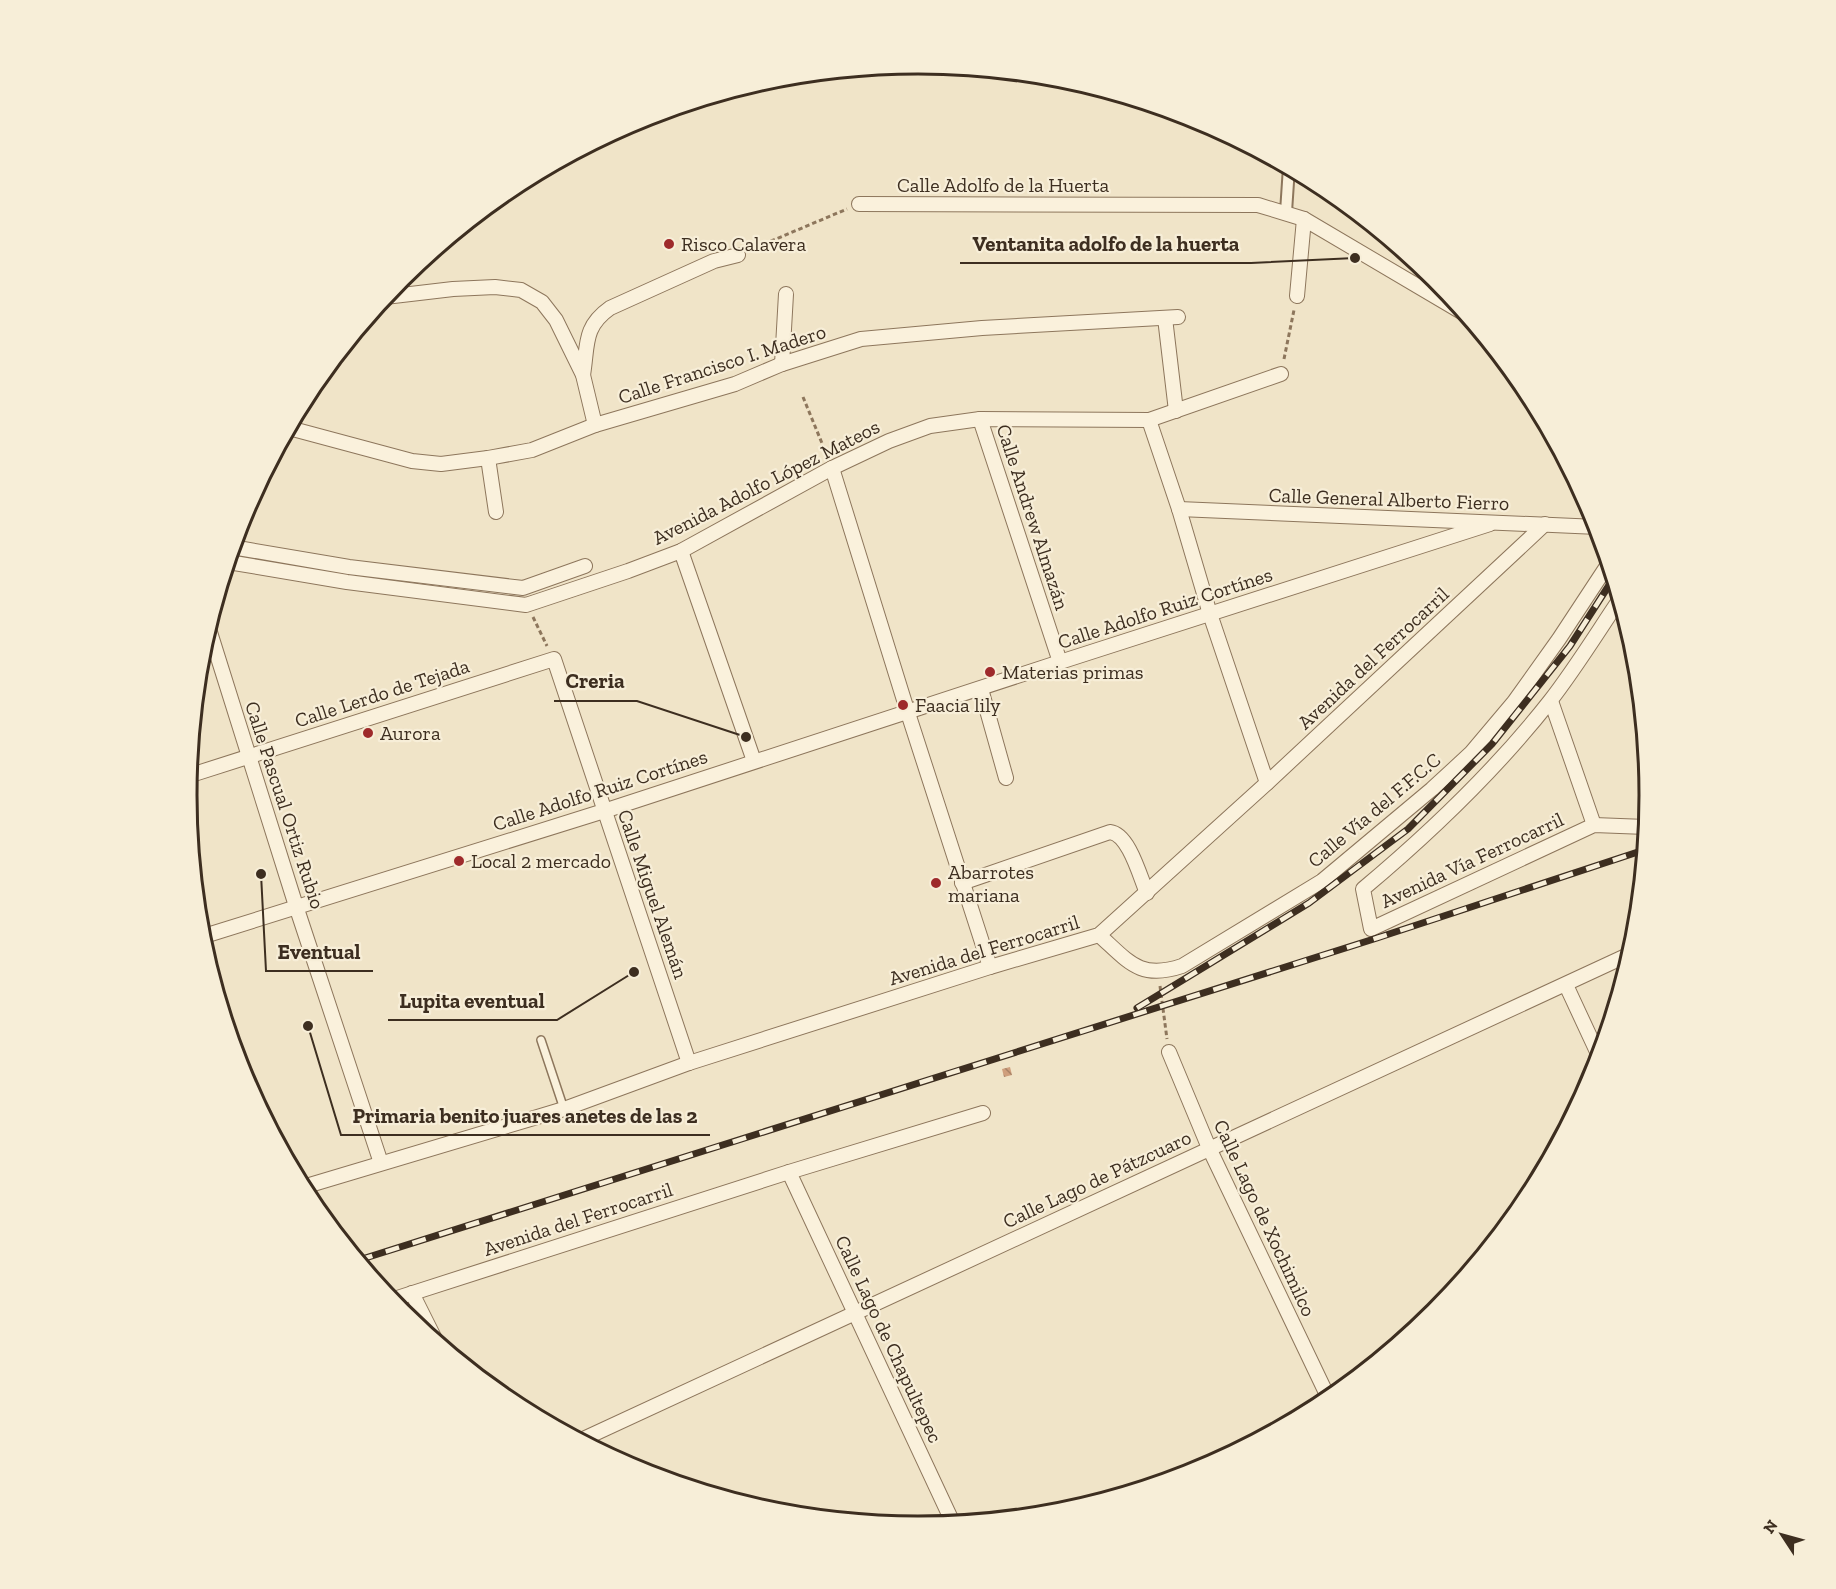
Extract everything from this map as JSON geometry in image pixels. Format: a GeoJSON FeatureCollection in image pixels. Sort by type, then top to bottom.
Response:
{"type":"FeatureCollection","features":[{"type":"Feature","properties":{"kind":"street"},"geometry":{"type":"LineString","coordinates":[[1286,212],[1288,176]]}},
{"type":"Feature","properties":{"kind":"street","name":"Calle Adolfo de la Huerta"},"geometry":{"type":"LineString","coordinates":[[859,204],[1258,205],[1304,219],[1443,301]]}},
{"type":"Feature","properties":{"kind":"street"},"geometry":{"type":"LineString","coordinates":[[1297,296],[1304,219]]}},
{"type":"Feature","properties":{"kind":"street"},"geometry":{"type":"LineString","coordinates":[[583,375],[589,334],[592,324],[600,315],[610,308],[714,261],[738,255]]}},
{"type":"Feature","properties":{"kind":"street"},"geometry":{"type":"LineString","coordinates":[[398,295],[495,287],[521,290],[542,302],[556,320],[583,375],[595,425]]}},
{"type":"Feature","properties":{"kind":"street"},"geometry":{"type":"LineString","coordinates":[[782,364],[786,294]]}},
{"type":"Feature","properties":{"kind":"street","name":"Calle Francisco I. Madero"},"geometry":{"type":"LineString","coordinates":[[296,430],[412,461],[441,464],[488,458],[532,450],[595,425],[735,384],[782,364],[861,339],[982,328],[1171,318],[1176,411]]}},
{"type":"Feature","properties":{"kind":"street","name":"Avenida Adolfo López Mateos"},"geometry":{"type":"LineString","coordinates":[[235,563],[347,582],[526,605],[681,551],[832,468],[889,441],[930,426],[980,419],[1149,420],[1281,374]]}},
{"type":"Feature","properties":{"kind":"street","name":"Calle Andrew Almazán"},"geometry":{"type":"LineString","coordinates":[[980,419],[1060,662]]}},
{"type":"Feature","properties":{"kind":"street"},"geometry":{"type":"LineString","coordinates":[[1149,420],[1179,509],[1210,614],[1267,783]]}},
{"type":"Feature","properties":{"kind":"street"},"geometry":{"type":"LineString","coordinates":[[488,458],[496,512]]}},
{"type":"Feature","properties":{"kind":"street"},"geometry":{"type":"LineString","coordinates":[[832,468],[990,967]]}},
{"type":"Feature","properties":{"kind":"street","name":"Calle General Alberto Fierro"},"geometry":{"type":"LineString","coordinates":[[1179,509],[1587,526]]}},
{"type":"Feature","properties":{"kind":"street","name":"Calle Adolfo Ruiz Cortínes"},"geometry":{"type":"LineString","coordinates":[[211,934],[604,811],[1490,524]]}},
{"type":"Feature","properties":{"kind":"street","name":"Avenida del Ferrocarril"},"geometry":{"type":"LineString","coordinates":[[312,1184],[564,1109],[689,1063],[990,967],[1099,935],[1267,783],[1545,524]]}},
{"type":"Feature","properties":{"kind":"street"},"geometry":{"type":"LineString","coordinates":[[241,548],[349,567],[523,588],[585,566]]}},
{"type":"Feature","properties":{"kind":"street"},"geometry":{"type":"LineString","coordinates":[[681,551],[754,761]]}},
{"type":"Feature","properties":{"kind":"street","name":"Calle Vía del F.F.C.C"},"geometry":{"type":"LineString","coordinates":[[1158,972],[1182,966],[1322,881],[1432,789],[1471,753],[1514,702],[1603,571]]}},
{"type":"Feature","properties":{"kind":"street"},"geometry":{"type":"LineString","coordinates":[[1614,608],[1551,701],[1594,825],[1638,827]]}},
{"type":"Feature","properties":{"kind":"street","name":"Calle Pascual Ortiz Rubio"},"geometry":{"type":"LineString","coordinates":[[213,644],[296,906],[381,1163]]}},
{"type":"Feature","properties":{"kind":"street","name":"Calle Lerdo de Tejada"},"geometry":{"type":"LineString","coordinates":[[198,773],[554,659]]}},
{"type":"Feature","properties":{"kind":"street","name":"Calle Miguel Alemán"},"geometry":{"type":"LineString","coordinates":[[554,659],[689,1063]]}},
{"type":"Feature","properties":{"kind":"street"},"geometry":{"type":"LineString","coordinates":[[981,689],[1006,778]]}},
{"type":"Feature","properties":{"kind":"street","name":"Avenida Vía Ferrocarril"},"geometry":{"type":"LineString","coordinates":[[1551,701],[1480,783],[1410,849],[1363,889],[1371,929],[1594,825]]}},
{"type":"Feature","properties":{"kind":"street"},"geometry":{"type":"LineString","coordinates":[[962,883],[1110,832],[1116,832],[1125,839],[1147,893]]}},
{"type":"Feature","properties":{"kind":"street"},"geometry":{"type":"LineString","coordinates":[[1099,935],[1139,968],[1158,972]]}},
{"type":"Feature","properties":{"kind":"street","name":"Calle Lago de Pátzcuaro"},"geometry":{"type":"LineString","coordinates":[[590,1436],[1619,959]]}},
{"type":"Feature","properties":{"kind":"street"},"geometry":{"type":"LineString","coordinates":[[1566,985],[1594,1045]]}},
{"type":"Feature","properties":{"kind":"street","name":"Calle Lago de Xochimilco"},"geometry":{"type":"LineString","coordinates":[[1169,1052],[1209,1148],[1325,1390]]}},
{"type":"Feature","properties":{"kind":"street","name":"Avenida del Ferrocarril"},"geometry":{"type":"LineString","coordinates":[[401,1297],[789,1172],[983,1113]]}},
{"type":"Feature","properties":{"kind":"street","name":"Calle Lago de Chapultepec"},"geometry":{"type":"LineString","coordinates":[[789,1172],[950,1515]]}},
{"type":"Feature","properties":{"kind":"street"},"geometry":{"type":"LineString","coordinates":[[412,1293],[425,1320]]}},
{"type":"Feature","properties":{"kind":"lane"},"geometry":{"type":"LineString","coordinates":[[541,1040],[564,1109]]}},
{"type":"Feature","properties":{"kind":"path"},"geometry":{"type":"LineString","coordinates":[[738,255],[859,204]]}},
{"type":"Feature","properties":{"kind":"path"},"geometry":{"type":"LineString","coordinates":[[1281,374],[1297,296]]}},
{"type":"Feature","properties":{"kind":"path"},"geometry":{"type":"LineString","coordinates":[[803,397],[832,468]]}},
{"type":"Feature","properties":{"kind":"path"},"geometry":{"type":"LineString","coordinates":[[526,605],[554,659]]}},
{"type":"Feature","properties":{"kind":"path"},"geometry":{"type":"LineString","coordinates":[[1158,972],[1169,1052]]}},
{"type":"Feature","properties":{"kind":"building"},"geometry":{"type":"Polygon","coordinates":[[[1010,1067],[1012,1075],[1004,1077],[1002,1069],[1010,1067]]]}},
{"type":"Feature","properties":{"kind":"railway"},"geometry":{"type":"LineString","coordinates":[[1137,1008],[1309,903],[1408,829],[1492,744],[1570,646],[1608,587]]}},
{"type":"Feature","properties":{"kind":"railway"},"geometry":{"type":"LineString","coordinates":[[366,1258],[1377,938],[1636,853]]}},
{"type":"Feature","properties":{"kind":"place","name":"Risco Calavera"},"geometry":{"type":"Point","coordinates":[669,244]}},
{"type":"Feature","properties":{"kind":"place","name":"Ventanita adolfo de la huerta"},"geometry":{"type":"Point","coordinates":[1355,258]}},
{"type":"Feature","properties":{"kind":"place","name":"Materias primas"},"geometry":{"type":"Point","coordinates":[990,672]}},
{"type":"Feature","properties":{"kind":"place","name":"Faacia lily"},"geometry":{"type":"Point","coordinates":[903,705]}},
{"type":"Feature","properties":{"kind":"place","name":"Aurora"},"geometry":{"type":"Point","coordinates":[368,733]}},
{"type":"Feature","properties":{"kind":"place","name":"Creria"},"geometry":{"type":"Point","coordinates":[746,737]}},
{"type":"Feature","properties":{"kind":"place","name":"Local 2 mercado"},"geometry":{"type":"Point","coordinates":[459,861]}},
{"type":"Feature","properties":{"kind":"place","name":"Eventual"},"geometry":{"type":"Point","coordinates":[261,874]}},
{"type":"Feature","properties":{"kind":"place","name":"Abarrotes mariana"},"geometry":{"type":"Point","coordinates":[936,883]}},
{"type":"Feature","properties":{"kind":"place","name":"Lupita eventual"},"geometry":{"type":"Point","coordinates":[634,972]}},
{"type":"Feature","properties":{"kind":"place","name":"Primaria benito juares anetes de las 2"},"geometry":{"type":"Point","coordinates":[308,1026]}}]}
